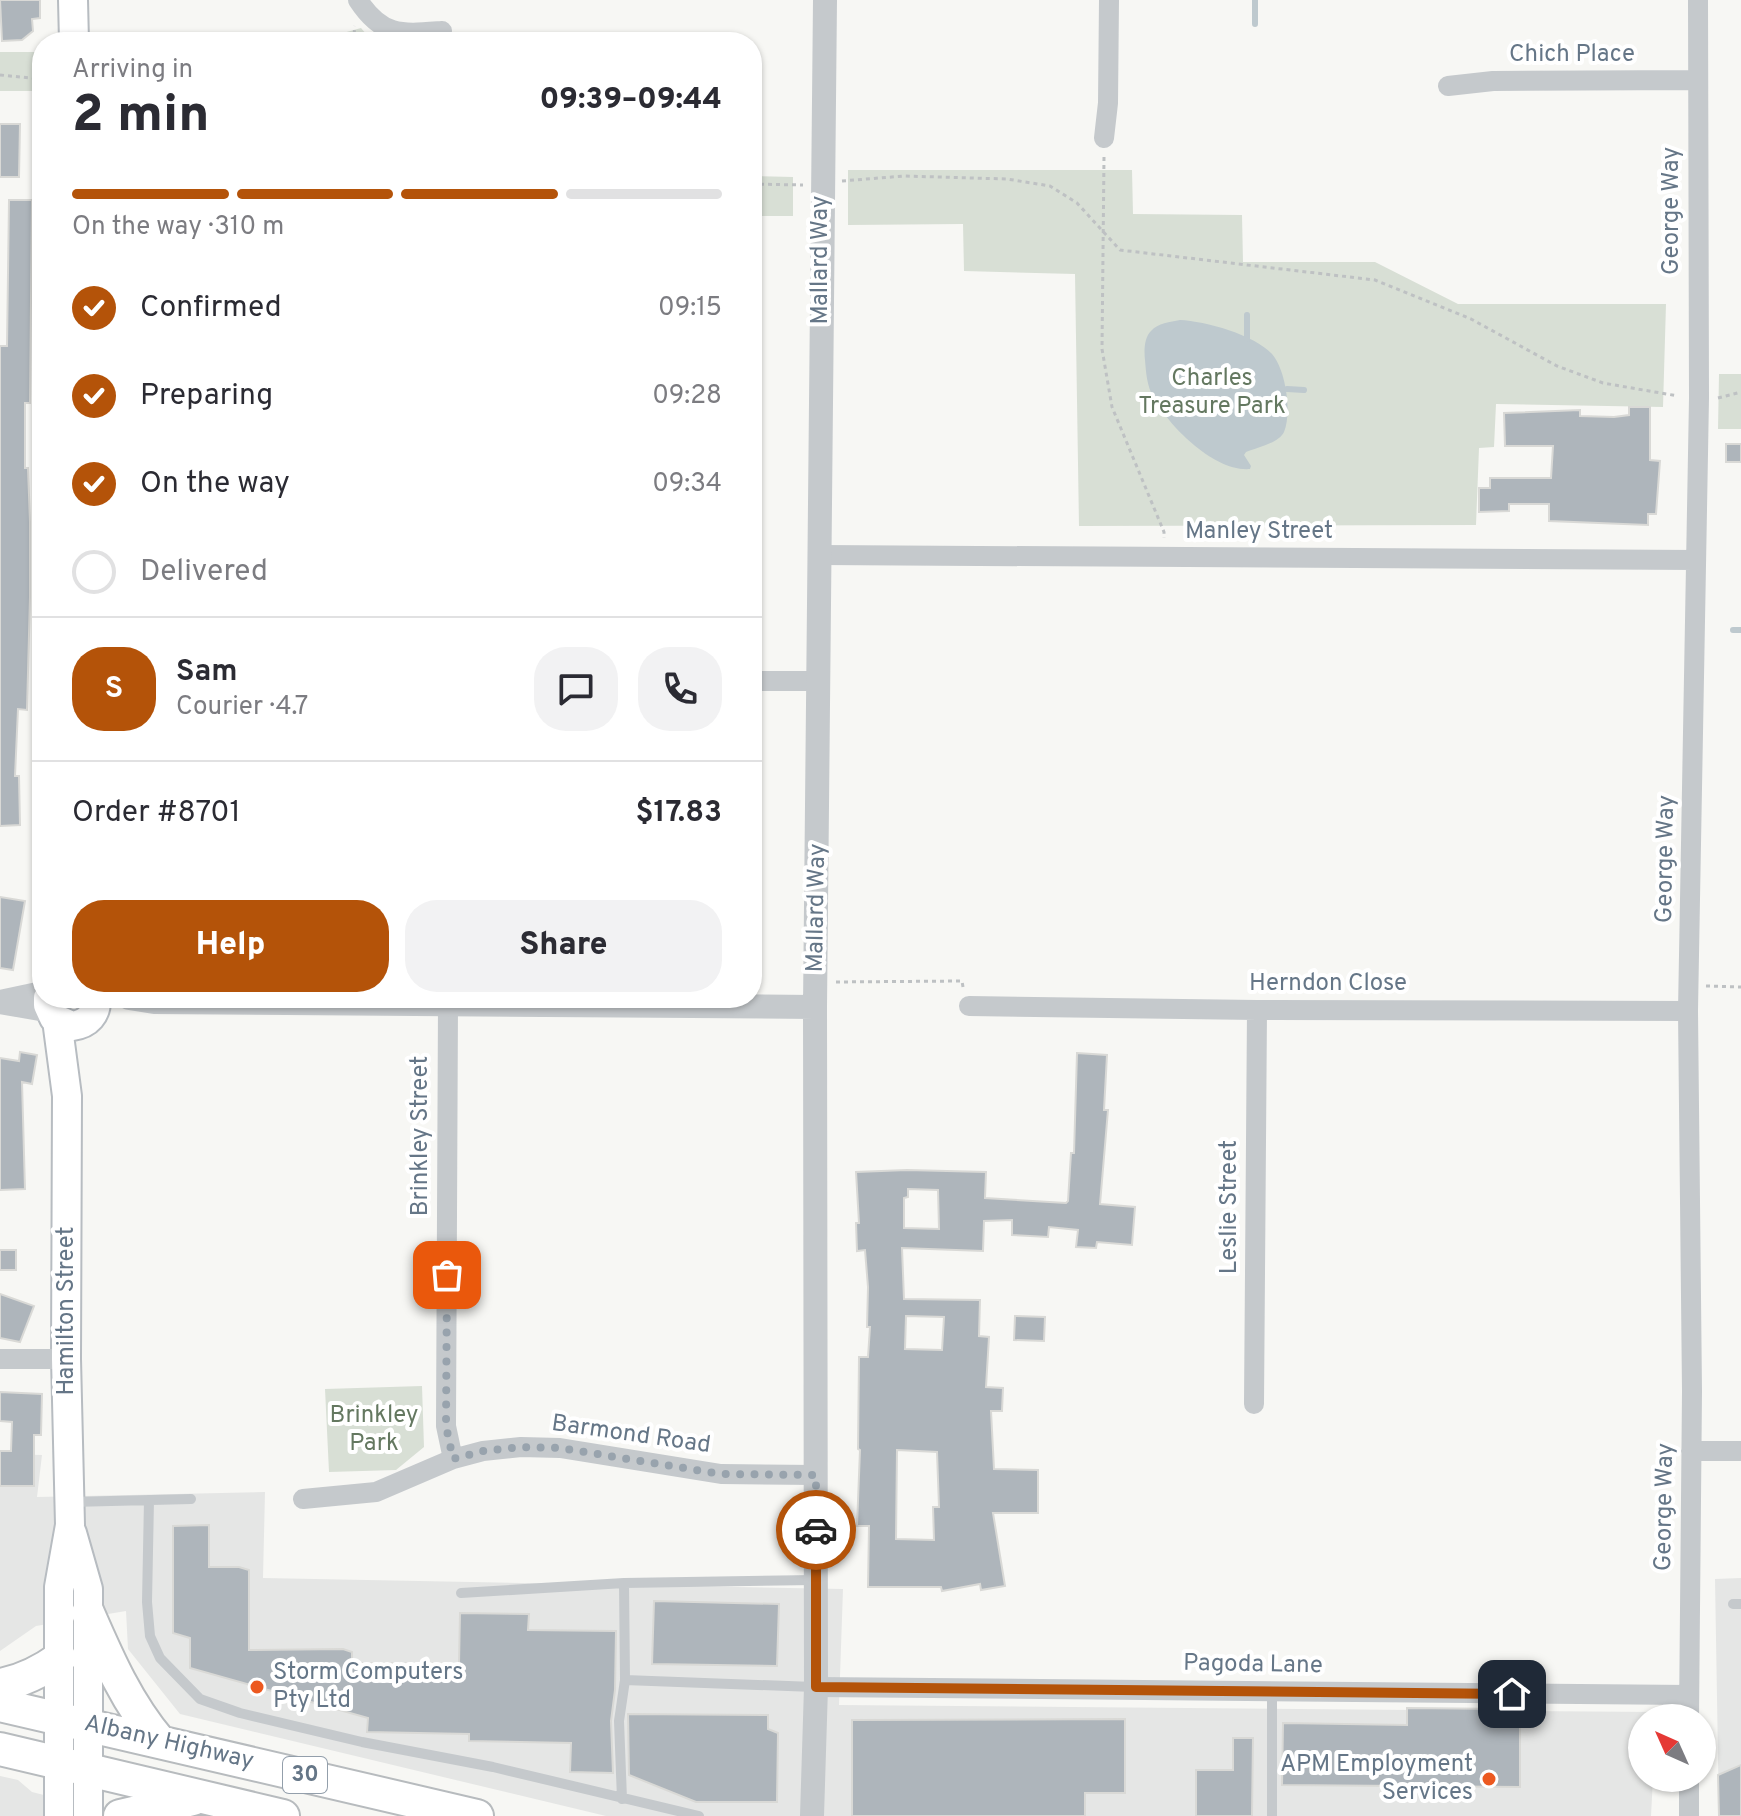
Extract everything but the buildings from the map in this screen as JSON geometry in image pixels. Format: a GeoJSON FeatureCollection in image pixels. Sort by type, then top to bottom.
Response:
{"type":"FeatureCollection","features":[{"type":"Feature","properties":{"kind":"highway"},"geometry":{"type":"LineString","coordinates":[[88,1613],[117,1681],[139,1717],[160,1742]]}},
{"type":"Feature","properties":{"kind":"highway"},"geometry":{"type":"LineString","coordinates":[[0,1685],[14,1683],[45,1669],[60,1658]]}},
{"type":"Feature","properties":{"kind":"highway","name":"Albany Highway"},"geometry":{"type":"LineString","coordinates":[[0,1705],[477,1816]]}},
{"type":"Feature","properties":{"kind":"highway","name":"Albany Highway"},"geometry":{"type":"LineString","coordinates":[[0,1749],[270,1814]]}},
{"type":"Feature","properties":{"kind":"highway"},"geometry":{"type":"LineString","coordinates":[[120,1816],[204,1797]]}},
{"type":"Feature","properties":{"kind":"main road"},"geometry":{"type":"LineString","coordinates":[[73,0],[74,32]]}},
{"type":"Feature","properties":{"kind":"main road","name":"Hamilton Street"},"geometry":{"type":"LineString","coordinates":[[49,1008],[67,1096],[66,1359],[70,1513],[59,1587],[60,1658],[74,1721],[90,1770],[88,1816]]}},
{"type":"Feature","properties":{"kind":"main road"},"geometry":{"type":"LineString","coordinates":[[51,1008],[72,1026],[91,1012]]}},
{"type":"Feature","properties":{"kind":"main road","name":"Hamilton Street"},"geometry":{"type":"LineString","coordinates":[[67,1096],[91,1012]]}},
{"type":"Feature","properties":{"kind":"main road","name":"Hamilton Street"},"geometry":{"type":"LineString","coordinates":[[59,1816],[58,1762],[74,1721],[88,1613],[88,1589],[70,1513]]}},
{"type":"Feature","properties":{"kind":"street"},"geometry":{"type":"LineString","coordinates":[[358,0],[369,17],[387,30],[398,32]]}},
{"type":"Feature","properties":{"kind":"street","name":"Mallard Way"},"geometry":{"type":"LineString","coordinates":[[812,1816],[816,1687],[815,1007],[825,0]]}},
{"type":"Feature","properties":{"kind":"street"},"geometry":{"type":"LineString","coordinates":[[1104,138],[1108,103],[1109,0]]}},
{"type":"Feature","properties":{"kind":"street","name":"George Way"},"geometry":{"type":"LineString","coordinates":[[1689,1704],[1688,1011],[1699,398],[1698,0]]}},
{"type":"Feature","properties":{"kind":"street"},"geometry":{"type":"LineString","coordinates":[[431,32],[442,31]]}},
{"type":"Feature","properties":{"kind":"street","name":"Chich Place"},"geometry":{"type":"LineString","coordinates":[[1448,86],[1493,81],[1698,80]]}},
{"type":"Feature","properties":{"kind":"street","name":"Manley Street"},"geometry":{"type":"LineString","coordinates":[[821,555],[1696,560]]}},
{"type":"Feature","properties":{"kind":"street"},"geometry":{"type":"LineString","coordinates":[[762,681],[819,681]]}},
{"type":"Feature","properties":{"kind":"street"},"geometry":{"type":"LineString","coordinates":[[0,1002],[32,1005]]}},
{"type":"Feature","properties":{"kind":"street","name":"Herndon Close"},"geometry":{"type":"LineString","coordinates":[[969,1006],[1688,1011]]}},
{"type":"Feature","properties":{"kind":"street"},"geometry":{"type":"LineString","coordinates":[[762,1007],[815,1007]]}},
{"type":"Feature","properties":{"kind":"street"},"geometry":{"type":"LineString","coordinates":[[91,1012],[116,1008]]}},
{"type":"Feature","properties":{"kind":"street","name":"Brinkley Street"},"geometry":{"type":"LineString","coordinates":[[448,1008],[446,1426],[453,1459]]}},
{"type":"Feature","properties":{"kind":"street","name":"Leslie Street"},"geometry":{"type":"LineString","coordinates":[[1254,1404],[1257,1010]]}},
{"type":"Feature","properties":{"kind":"street"},"geometry":{"type":"LineString","coordinates":[[0,1359],[66,1359]]}},
{"type":"Feature","properties":{"kind":"street","name":"Barmond Road"},"geometry":{"type":"LineString","coordinates":[[303,1499],[376,1492],[453,1459],[483,1451],[521,1447],[560,1448],[721,1474],[816,1475]]}},
{"type":"Feature","properties":{"kind":"street"},"geometry":{"type":"LineString","coordinates":[[1691,1451],[1741,1451]]}},
{"type":"Feature","properties":{"kind":"street","name":"Pagoda Lane"},"geometry":{"type":"LineString","coordinates":[[816,1687],[1689,1695]]}},
{"type":"Feature","properties":{"kind":"street"},"geometry":{"type":"LineString","coordinates":[[1689,1792],[1689,1816]]}},
{"type":"Feature","properties":{"kind":"lane"},"geometry":{"type":"LineString","coordinates":[[70,1513],[149,1500],[191,1499]]}},
{"type":"Feature","properties":{"kind":"lane"},"geometry":{"type":"LineString","coordinates":[[149,1500],[147,1602],[150,1636],[160,1658],[200,1699],[240,1713],[362,1742],[493,1767],[699,1816]]}},
{"type":"Feature","properties":{"kind":"lane"},"geometry":{"type":"LineString","coordinates":[[461,1593],[624,1583],[816,1580]]}},
{"type":"Feature","properties":{"kind":"lane"},"geometry":{"type":"LineString","coordinates":[[622,1799],[619,1721],[625,1680],[624,1583]]}},
{"type":"Feature","properties":{"kind":"lane"},"geometry":{"type":"LineString","coordinates":[[625,1680],[816,1687]]}},
{"type":"Feature","properties":{"kind":"lane"},"geometry":{"type":"LineString","coordinates":[[1272,1691],[1272,1816]]}},
{"type":"Feature","properties":{"kind":"path"},"geometry":{"type":"LineString","coordinates":[[0,75],[32,78]]}},
{"type":"Feature","properties":{"kind":"path"},"geometry":{"type":"LineString","coordinates":[[1104,138],[1102,349],[1112,407],[1164,532],[1164,558]]}},
{"type":"Feature","properties":{"kind":"path"},"geometry":{"type":"LineString","coordinates":[[762,184],[919,177],[1007,179],[1050,186],[1077,203],[1120,250],[1375,280],[1471,319],[1557,366],[1592,379],[1667,395],[1699,398],[1717,399],[1741,392]]}},
{"type":"Feature","properties":{"kind":"path"},"geometry":{"type":"LineString","coordinates":[[816,982],[962,981],[969,1006]]}},
{"type":"Feature","properties":{"kind":"path"},"geometry":{"type":"LineString","coordinates":[[1690,986],[1741,987]]}},
{"type":"Feature","properties":{"kind":"shaded area"},"geometry":{"type":"Polygon","coordinates":[[[1180,320],[1216,326],[1242,335],[1264,347],[1277,361],[1286,392],[1284,432],[1267,445],[1246,452],[1244,455],[1250,469],[1222,463],[1194,445],[1170,421],[1153,397],[1146,370],[1147,337],[1157,326],[1180,320]]]}},
{"type":"Feature","properties":{"kind":"shaded area"},"geometry":{"type":"Polygon","coordinates":[[[0,1454],[42,1455],[37,1497],[265,1492],[263,1578],[843,1589],[839,1705],[1628,1712],[1628,1792],[1652,1792],[1651,1816],[606,1816],[180,1714],[128,1649],[126,1611],[36,1626],[0,1651],[0,1454]]]}},
{"type":"Feature","properties":{"kind":"shaded area"},"geometry":{"type":"Polygon","coordinates":[[[1741,1578],[1741,1816],[1719,1816],[1715,1579],[1741,1578]]]}},
{"type":"Feature","properties":{"kind":"shaded area"},"geometry":{"type":"Polygon","coordinates":[[[0,1776],[18,1780],[32,1792],[127,1816],[0,1816],[0,1776]]]}},
{"type":"Feature","properties":{"kind":"green space"},"geometry":{"type":"Polygon","coordinates":[[[0,52],[32,52],[32,91],[0,91],[0,52]]]}},
{"type":"Feature","properties":{"kind":"green space","name":"Charles Treasure Park"},"geometry":{"type":"Polygon","coordinates":[[[848,170],[1132,170],[1133,214],[1242,215],[1243,262],[1375,262],[1458,304],[1666,304],[1663,407],[1496,404],[1494,447],[1479,448],[1476,525],[1079,526],[1075,274],[964,271],[963,224],[848,225],[848,170]]]}},
{"type":"Feature","properties":{"kind":"green space"},"geometry":{"type":"Polygon","coordinates":[[[762,176],[793,177],[793,216],[762,216],[762,176]]]}},
{"type":"Feature","properties":{"kind":"green space"},"geometry":{"type":"Polygon","coordinates":[[[1719,374],[1741,374],[1741,429],[1718,429],[1719,374]]]}},
{"type":"Feature","properties":{"kind":"green space","name":"Brinkley Park"},"geometry":{"type":"Polygon","coordinates":[[[422,1386],[424,1447],[396,1470],[329,1472],[325,1389],[422,1386]]]}},
{"type":"Feature","properties":{"kind":"waterway"},"geometry":{"type":"LineString","coordinates":[[1255,0],[1255,24]]}},
{"type":"Feature","properties":{"kind":"waterway"},"geometry":{"type":"LineString","coordinates":[[1247,315],[1247,339]]}},
{"type":"Feature","properties":{"kind":"waterway"},"geometry":{"type":"LineString","coordinates":[[1287,389],[1304,390]]}},
{"type":"Feature","properties":{"kind":"waterway"},"geometry":{"type":"LineString","coordinates":[[1733,630],[1741,630]]}},
{"type":"Feature","properties":{"kind":"way so far"},"geometry":{"type":"LineString","coordinates":[[447,1275],[446,1426],[453,1459],[483,1451],[521,1447],[560,1448],[721,1474],[816,1475],[816,1530]]}},
{"type":"Feature","properties":{"kind":"place","name":"Storm Computers Pty Ltd"},"geometry":{"type":"Point","coordinates":[257,1687]}},
{"type":"Feature","properties":{"kind":"place","name":"APM Employment Services"},"geometry":{"type":"Point","coordinates":[1489,1779]}},
{"type":"Feature","properties":{"kind":"route"},"geometry":{"type":"LineString","coordinates":[[816,1530],[816,1687],[1512,1694]]}}]}
